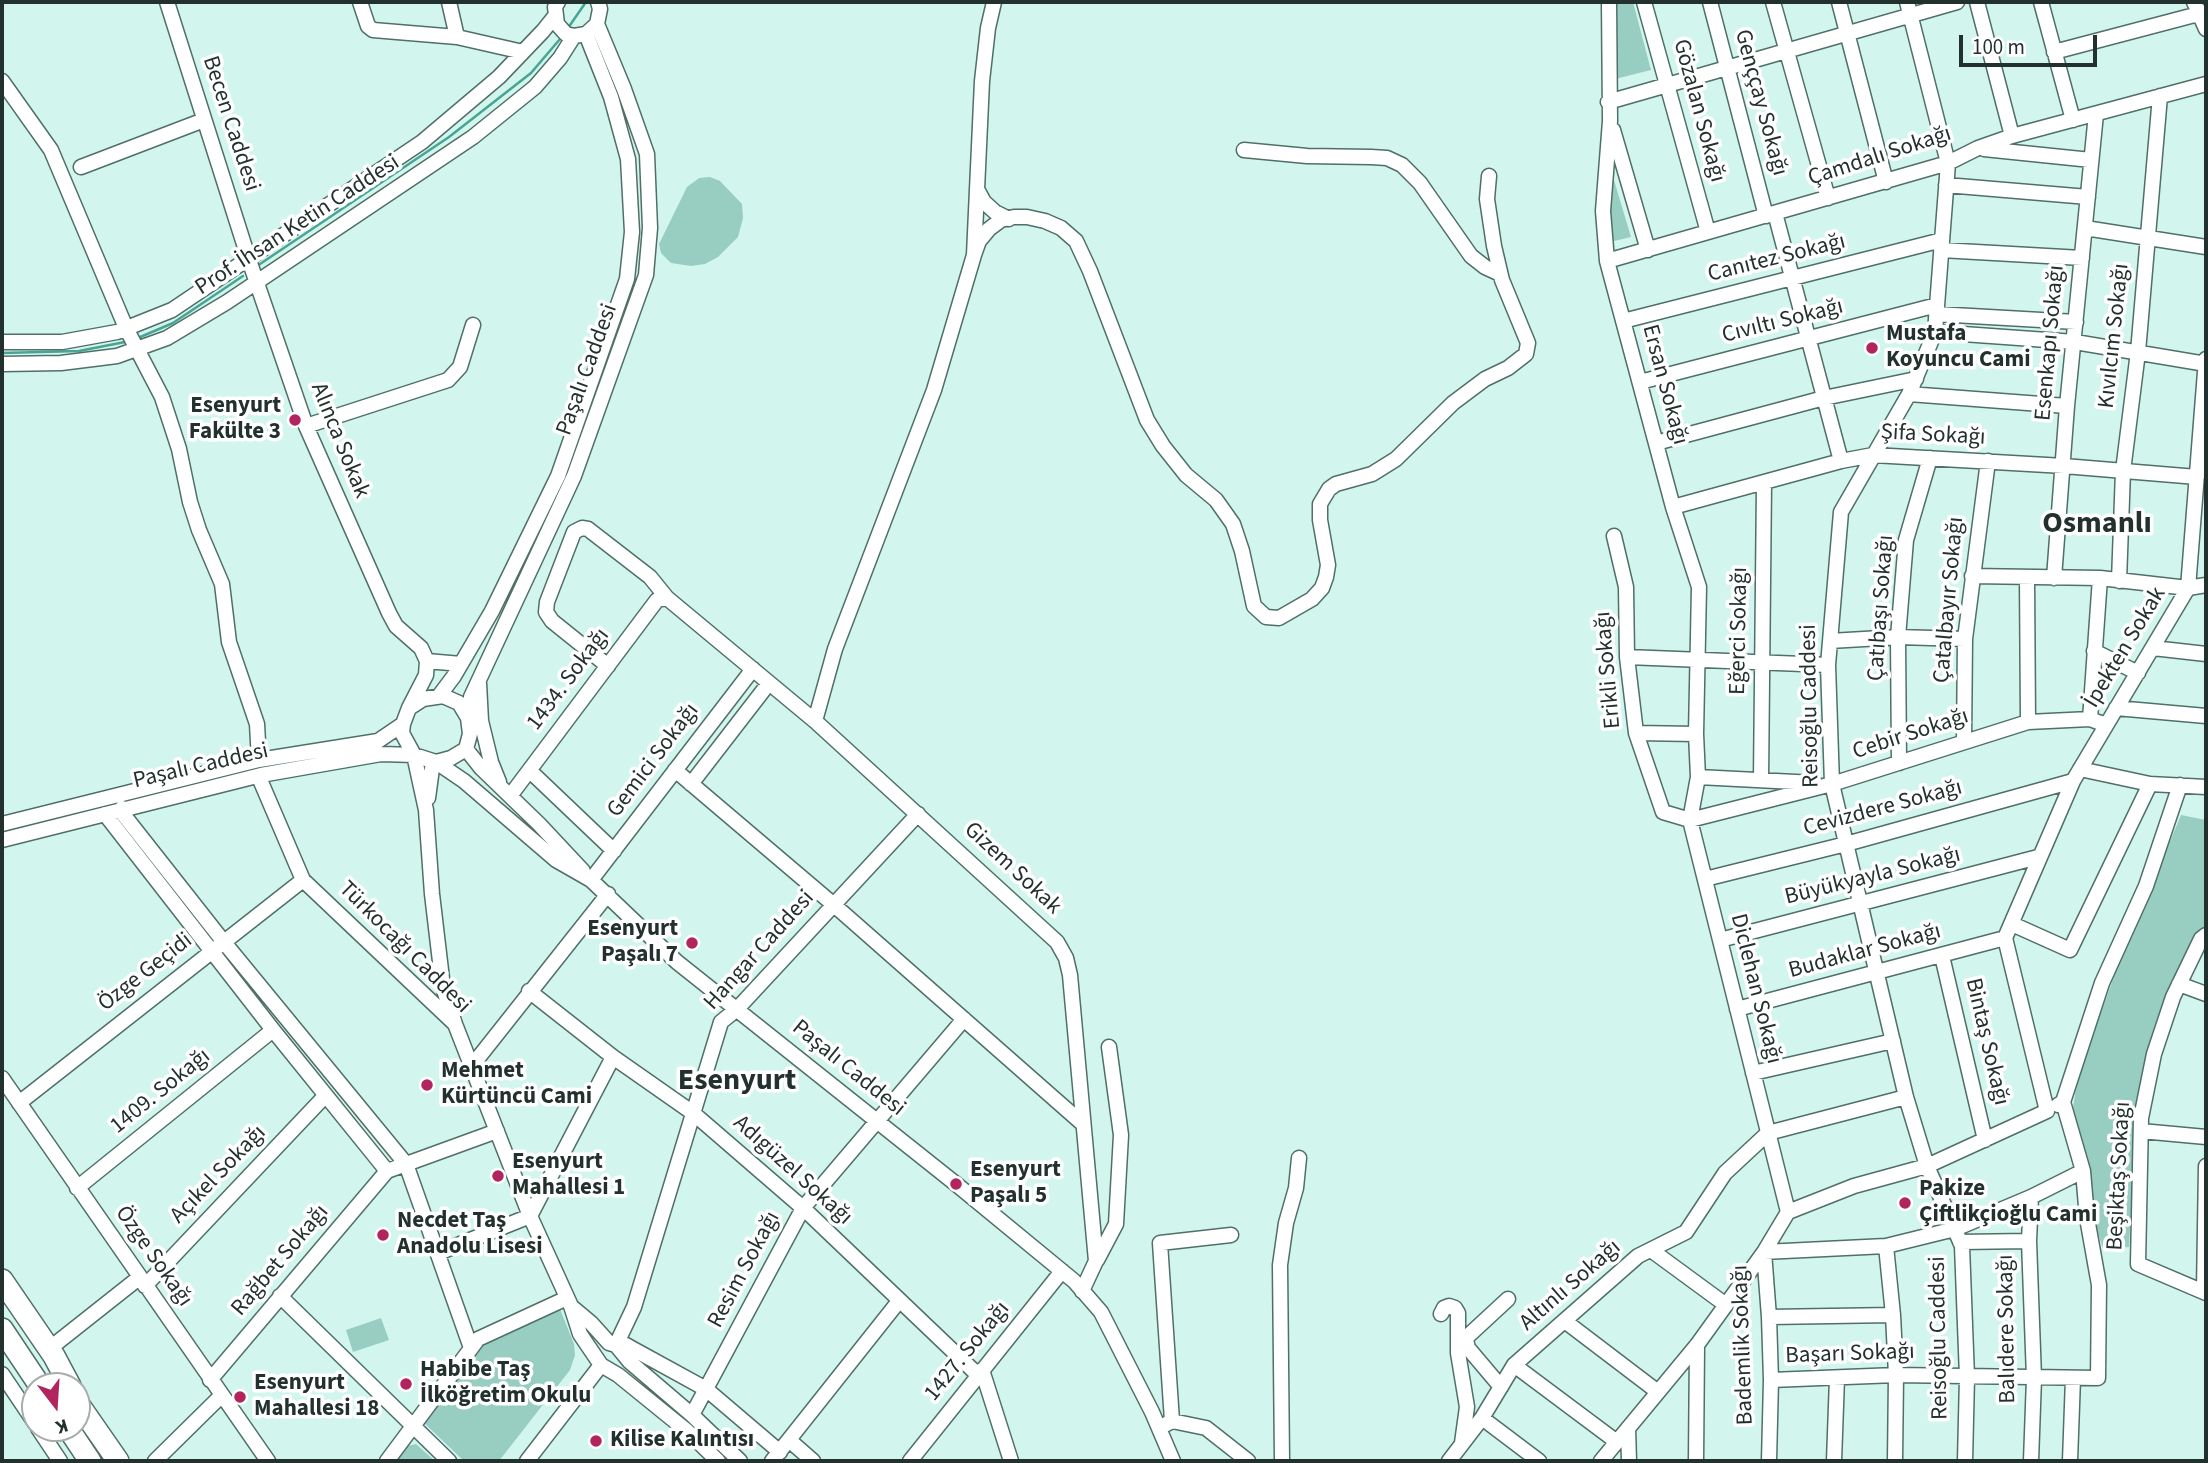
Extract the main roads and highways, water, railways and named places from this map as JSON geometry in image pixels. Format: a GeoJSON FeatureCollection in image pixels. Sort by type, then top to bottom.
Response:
{"type":"FeatureCollection","features":[{"type":"Feature","properties":{"kind":"highway"},"geometry":{"type":"LineString","coordinates":[[2,1280],[49,1349],[61,1372]]}},
{"type":"Feature","properties":{"kind":"highway"},"geometry":{"type":"LineString","coordinates":[[2,1294],[58,1372]]}},
{"type":"Feature","properties":{"kind":"highway"},"geometry":{"type":"LineString","coordinates":[[2,1329],[31,1372]]}},
{"type":"Feature","properties":{"kind":"highway"},"geometry":{"type":"LineString","coordinates":[[91,1422],[118,1461]]}},
{"type":"Feature","properties":{"kind":"highway"},"geometry":{"type":"LineString","coordinates":[[77,1442],[90,1461]]}},
{"type":"Feature","properties":{"kind":"waterway"},"geometry":{"type":"LineString","coordinates":[[568,28],[586,2]]}},
{"type":"Feature","properties":{"kind":"waterway"},"geometry":{"type":"LineString","coordinates":[[260,264],[449,137],[531,73],[560,39]]}},
{"type":"Feature","properties":{"kind":"waterway"},"geometry":{"type":"LineString","coordinates":[[138,338],[173,323],[243,276]]}},
{"type":"Feature","properties":{"kind":"waterway"},"geometry":{"type":"LineString","coordinates":[[2,353],[79,351],[125,342]]}},
{"type":"Feature","properties":{"kind":"place","name":"Mustafa Koyuncu Cami"},"geometry":{"type":"Point","coordinates":[1872,348]}},
{"type":"Feature","properties":{"kind":"place","name":"Esenyurt Fakülte 3"},"geometry":{"type":"Point","coordinates":[295,420]}},
{"type":"Feature","properties":{"kind":"place","name":"Esenyurt Paşalı 7"},"geometry":{"type":"Point","coordinates":[692,943]}},
{"type":"Feature","properties":{"kind":"place","name":"Mehmet Kürtüncü Cami"},"geometry":{"type":"Point","coordinates":[427,1085]}},
{"type":"Feature","properties":{"kind":"place","name":"Esenyurt Mahallesi 1"},"geometry":{"type":"Point","coordinates":[498,1176]}},
{"type":"Feature","properties":{"kind":"place","name":"Esenyurt Paşalı 5"},"geometry":{"type":"Point","coordinates":[956,1184]}},
{"type":"Feature","properties":{"kind":"place","name":"Pakize Çiftlikçioğlu Cami"},"geometry":{"type":"Point","coordinates":[1905,1203]}},
{"type":"Feature","properties":{"kind":"place","name":"Necdet Taş Anadolu Lisesi"},"geometry":{"type":"Point","coordinates":[383,1235]}},
{"type":"Feature","properties":{"kind":"place","name":"Habibe Taş İlköğretim Okulu"},"geometry":{"type":"Point","coordinates":[406,1384]}},
{"type":"Feature","properties":{"kind":"place","name":"Esenyurt Mahallesi 18"},"geometry":{"type":"Point","coordinates":[240,1397]}},
{"type":"Feature","properties":{"kind":"place","name":"Kilise Kalıntısı"},"geometry":{"type":"Point","coordinates":[596,1441]}},
{"type":"Feature","properties":{"kind":"district","name":"Osmanlı"},"geometry":{"type":"Point","coordinates":[2097,525]}},
{"type":"Feature","properties":{"kind":"district","name":"Esenyurt"},"geometry":{"type":"Point","coordinates":[737,1082]}}]}
